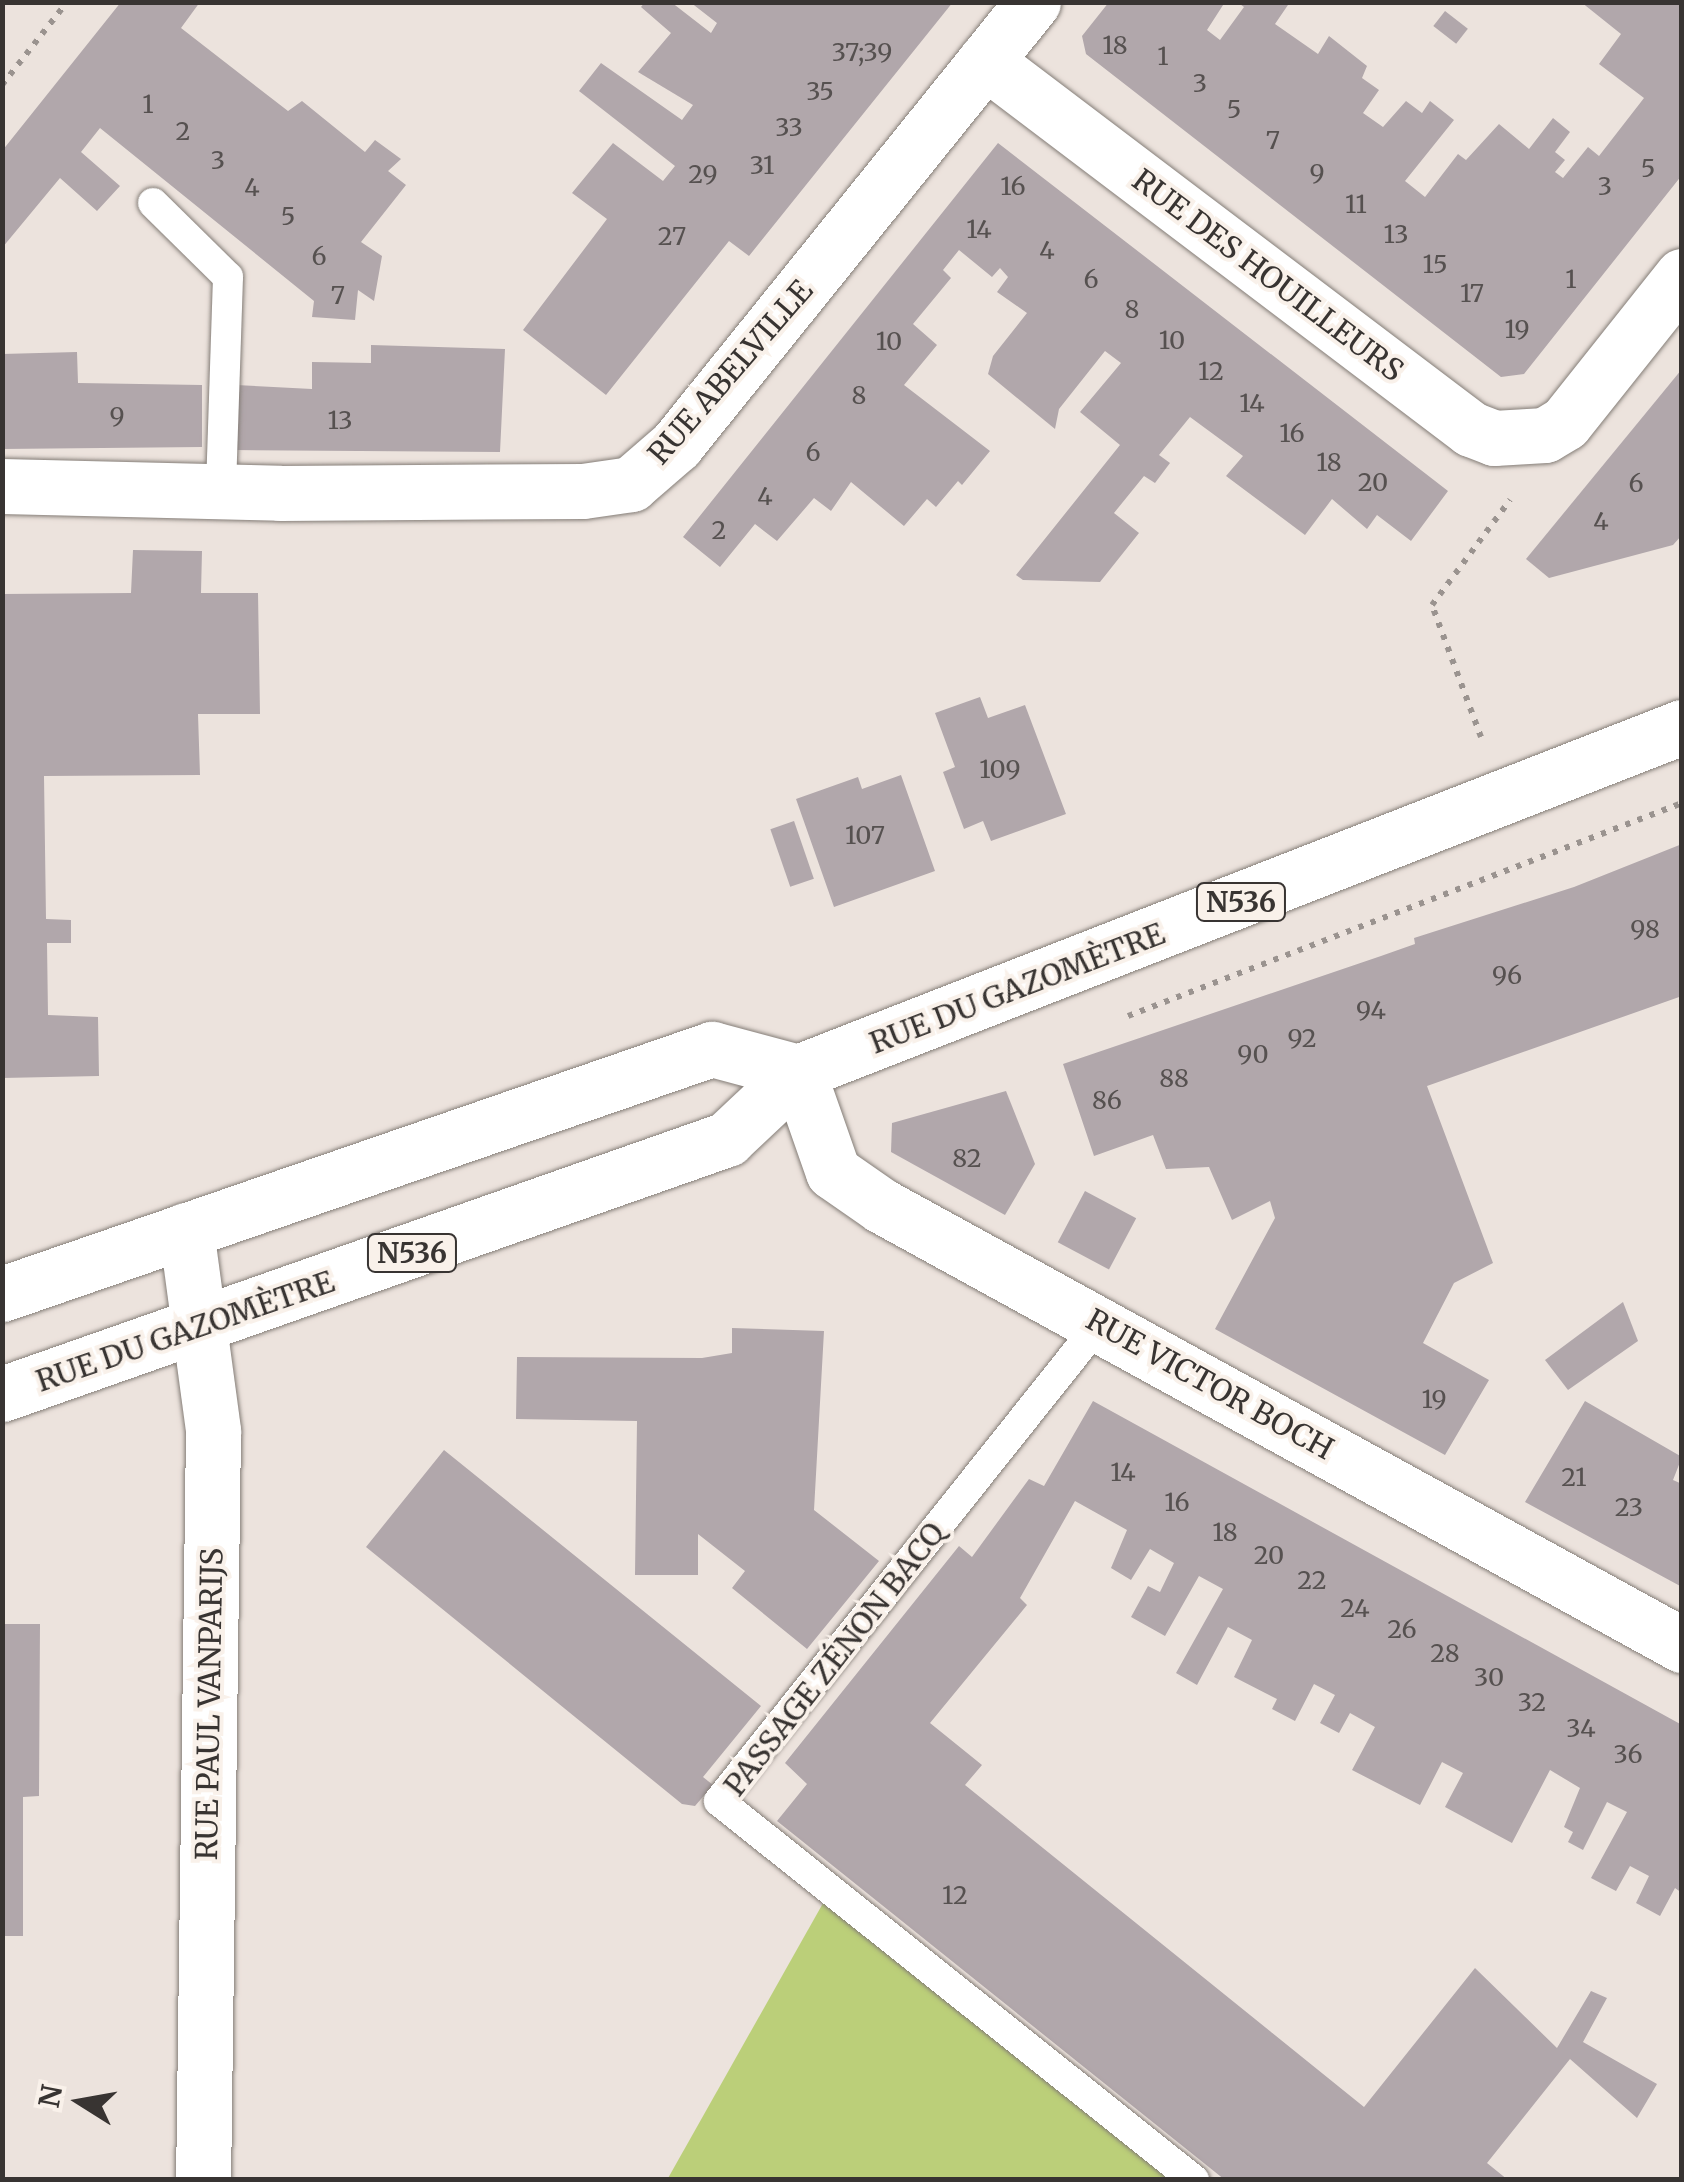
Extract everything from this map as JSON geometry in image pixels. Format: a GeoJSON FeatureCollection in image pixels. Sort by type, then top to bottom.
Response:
{"type":"FeatureCollection","features":[{"type":"Feature","properties":{"kind":"street","name":"RUE ABELVILLE"},"geometry":{"type":"LineString","coordinates":[[2,486],[222,491],[583,490],[631,484],[676,445],[1033,2]]}},
{"type":"Feature","properties":{"kind":"street","name":"RUE DES HOUILLEURS"},"geometry":{"type":"LineString","coordinates":[[986,61],[1471,429],[1494,438],[1550,430]]}},
{"type":"Feature","properties":{"kind":"street"},"geometry":{"type":"LineString","coordinates":[[1550,430],[1682,276]]}},
{"type":"Feature","properties":{"kind":"street","name":"RUE DU GAZOMÈTRE"},"geometry":{"type":"LineString","coordinates":[[2,1394],[727,1139],[798,1072],[1484,808],[1682,726]]}},
{"type":"Feature","properties":{"kind":"street"},"geometry":{"type":"LineString","coordinates":[[2,1294],[712,1049],[798,1072]]}},
{"type":"Feature","properties":{"kind":"street","name":"RUE VICTOR BOCH"},"geometry":{"type":"LineString","coordinates":[[798,1072],[833,1172],[882,1206],[1682,1645]]}},
{"type":"Feature","properties":{"kind":"street","name":"RUE PAUL VANPARIJS"},"geometry":{"type":"LineString","coordinates":[[186,1230],[212,1431],[203,2180]]}},
{"type":"Feature","properties":{"kind":"lane"},"geometry":{"type":"LineString","coordinates":[[154,204],[228,276],[222,491]]}},
{"type":"Feature","properties":{"kind":"lane","name":"PASSAGE ZÉNON BACQ"},"geometry":{"type":"LineString","coordinates":[[1099,1324],[719,1800],[1194,2180]]}},
{"type":"Feature","properties":{"kind":"path"},"geometry":{"type":"LineString","coordinates":[[2,85],[67,2]]}},
{"type":"Feature","properties":{"kind":"path"},"geometry":{"type":"LineString","coordinates":[[1484,808],[1481,723],[1432,605],[1524,479],[1550,430]]}},
{"type":"Feature","properties":{"kind":"path"},"geometry":{"type":"LineString","coordinates":[[1120,1018],[1682,802]]}},
{"type":"Feature","properties":{"kind":"green space"},"geometry":{"type":"Polygon","coordinates":[[[831,1889],[1194,2180],[667,2180],[831,1889]]]}},
{"type":"Feature","properties":{"kind":"building"},"geometry":{"type":"Polygon","coordinates":[[[121,2],[200,2],[181,28],[288,111],[302,101],[365,152],[375,140],[401,159],[388,171],[406,185],[361,242],[382,256],[374,301],[358,290],[355,320],[312,317],[314,301],[100,128],[81,152],[120,186],[97,211],[60,178],[2,248],[2,151],[121,2]]]}},
{"type":"Feature","properties":{"kind":"building"},"geometry":{"type":"Polygon","coordinates":[[[645,2],[671,2],[711,33],[717,23],[690,2],[953,2],[749,256],[729,241],[606,395],[523,330],[607,219],[572,193],[613,143],[663,181],[675,166],[579,91],[601,63],[682,120],[693,105],[638,72],[671,33],[641,7],[645,2]]]}},
{"type":"Feature","properties":{"kind":"building"},"geometry":{"type":"Polygon","coordinates":[[[1109,2],[1225,2],[1207,30],[1220,40],[1244,7],[1237,2],[1290,2],[1275,24],[1318,54],[1329,36],[1367,66],[1362,78],[1379,90],[1363,113],[1383,127],[1406,101],[1422,113],[1430,101],[1454,120],[1405,181],[1425,197],[1458,154],[1466,160],[1499,124],[1529,149],[1553,118],[1570,132],[1555,152],[1565,160],[1555,172],[1563,178],[1588,147],[1599,156],[1644,98],[1599,64],[1621,34],[1581,2],[1682,2],[1682,175],[1524,374],[1501,377],[1086,54],[1082,36],[1109,2]]]}},
{"type":"Feature","properties":{"kind":"building"},"geometry":{"type":"Polygon","coordinates":[[[1445,11],[1468,29],[1456,44],[1433,26],[1445,11]]]}},
{"type":"Feature","properties":{"kind":"building"},"geometry":{"type":"Polygon","coordinates":[[[998,143],[1448,491],[1411,541],[1377,515],[1367,529],[1332,499],[1305,535],[1226,476],[1243,456],[1190,417],[1159,455],[1170,463],[1155,483],[1144,476],[1114,513],[1139,533],[1100,582],[1023,580],[1016,575],[1120,445],[1080,412],[1121,363],[1105,351],[1059,409],[1055,429],[988,374],[993,356],[1027,313],[997,292],[1008,277],[1000,268],[992,277],[959,250],[943,270],[951,278],[913,324],[937,345],[904,385],[990,451],[962,485],[958,481],[936,507],[927,499],[904,526],[851,482],[831,511],[814,498],[777,541],[755,524],[720,567],[683,537],[998,143]]]}},
{"type":"Feature","properties":{"kind":"building"},"geometry":{"type":"Polygon","coordinates":[[[371,345],[505,349],[500,452],[234,450],[236,385],[312,389],[312,362],[371,363],[371,345]]]}},
{"type":"Feature","properties":{"kind":"building"},"geometry":{"type":"Polygon","coordinates":[[[77,352],[78,383],[202,385],[202,447],[2,449],[2,354],[77,352]]]}},
{"type":"Feature","properties":{"kind":"building"},"geometry":{"type":"Polygon","coordinates":[[[1682,369],[1682,535],[1673,545],[1549,578],[1526,559],[1682,369]]]}},
{"type":"Feature","properties":{"kind":"building"},"geometry":{"type":"Polygon","coordinates":[[[133,550],[202,551],[201,593],[258,593],[260,714],[198,714],[200,775],[44,776],[46,919],[71,920],[71,943],[47,943],[48,1015],[98,1017],[99,1076],[2,1078],[2,594],[131,593],[133,550]]]}},
{"type":"Feature","properties":{"kind":"building"},"geometry":{"type":"Polygon","coordinates":[[[980,697],[988,718],[1025,705],[1066,814],[991,841],[983,821],[964,829],[943,772],[955,767],[935,713],[980,697]]]}},
{"type":"Feature","properties":{"kind":"building"},"geometry":{"type":"Polygon","coordinates":[[[901,775],[935,871],[834,907],[796,799],[858,777],[862,789],[901,775]]]}},
{"type":"Feature","properties":{"kind":"building"},"geometry":{"type":"Polygon","coordinates":[[[794,821],[814,879],[790,887],[770,829],[794,821]]]}},
{"type":"Feature","properties":{"kind":"building"},"geometry":{"type":"Polygon","coordinates":[[[1682,844],[1682,996],[1427,1086],[1493,1263],[1454,1283],[1423,1343],[1489,1380],[1445,1455],[1215,1329],[1275,1218],[1270,1201],[1232,1220],[1209,1167],[1166,1169],[1153,1135],[1094,1156],[1063,1064],[1415,944],[1414,938],[1574,887],[1682,844]]]}},
{"type":"Feature","properties":{"kind":"building"},"geometry":{"type":"Polygon","coordinates":[[[1006,1091],[1035,1164],[1005,1215],[891,1152],[892,1123],[1006,1091]]]}},
{"type":"Feature","properties":{"kind":"building"},"geometry":{"type":"Polygon","coordinates":[[[1085,1191],[1136,1218],[1109,1269],[1058,1242],[1085,1191]]]}},
{"type":"Feature","properties":{"kind":"building"},"geometry":{"type":"Polygon","coordinates":[[[1623,1302],[1638,1341],[1568,1390],[1545,1360],[1623,1302]]]}},
{"type":"Feature","properties":{"kind":"building"},"geometry":{"type":"Polygon","coordinates":[[[732,1328],[824,1331],[814,1510],[879,1561],[807,1649],[732,1588],[745,1571],[698,1534],[698,1575],[635,1575],[637,1421],[516,1419],[517,1357],[702,1358],[732,1353],[732,1328]]]}},
{"type":"Feature","properties":{"kind":"building"},"geometry":{"type":"Polygon","coordinates":[[[1093,1401],[1682,1725],[1682,1893],[1675,1888],[1660,1916],[1636,1903],[1649,1876],[1630,1866],[1616,1891],[1591,1878],[1627,1812],[1607,1802],[1583,1850],[1568,1842],[1573,1832],[1564,1827],[1580,1788],[1550,1770],[1512,1843],[1445,1807],[1463,1773],[1442,1762],[1420,1805],[1352,1770],[1375,1727],[1350,1713],[1339,1733],[1320,1723],[1335,1695],[1314,1684],[1295,1721],[1272,1709],[1277,1699],[1234,1677],[1252,1640],[1228,1627],[1197,1685],[1176,1673],[1223,1589],[1199,1576],[1165,1636],[1131,1617],[1148,1586],[1160,1592],[1174,1563],[1150,1549],[1131,1580],[1111,1568],[1127,1530],[1075,1501],[1020,1598],[1027,1605],[930,1723],[982,1765],[965,1785],[1364,2107],[1475,1968],[1557,2048],[1591,1991],[1607,1998],[1583,2042],[1657,2084],[1637,2118],[1570,2059],[1487,2163],[1508,2180],[1225,2180],[777,1821],[807,1784],[785,1763],[959,1546],[972,1557],[1029,1479],[1044,1486],[1093,1401]]]}},
{"type":"Feature","properties":{"kind":"building"},"geometry":{"type":"Polygon","coordinates":[[[1585,1401],[1682,1457],[1673,1480],[1682,1484],[1682,1587],[1525,1502],[1585,1401]]]}},
{"type":"Feature","properties":{"kind":"building"},"geometry":{"type":"Polygon","coordinates":[[[444,1450],[761,1706],[703,1777],[713,1785],[695,1806],[682,1804],[366,1547],[444,1450]]]}},
{"type":"Feature","properties":{"kind":"building"},"geometry":{"type":"Polygon","coordinates":[[[2,1624],[40,1624],[39,1796],[23,1797],[23,1936],[2,1936],[2,1624]]]}}]}
